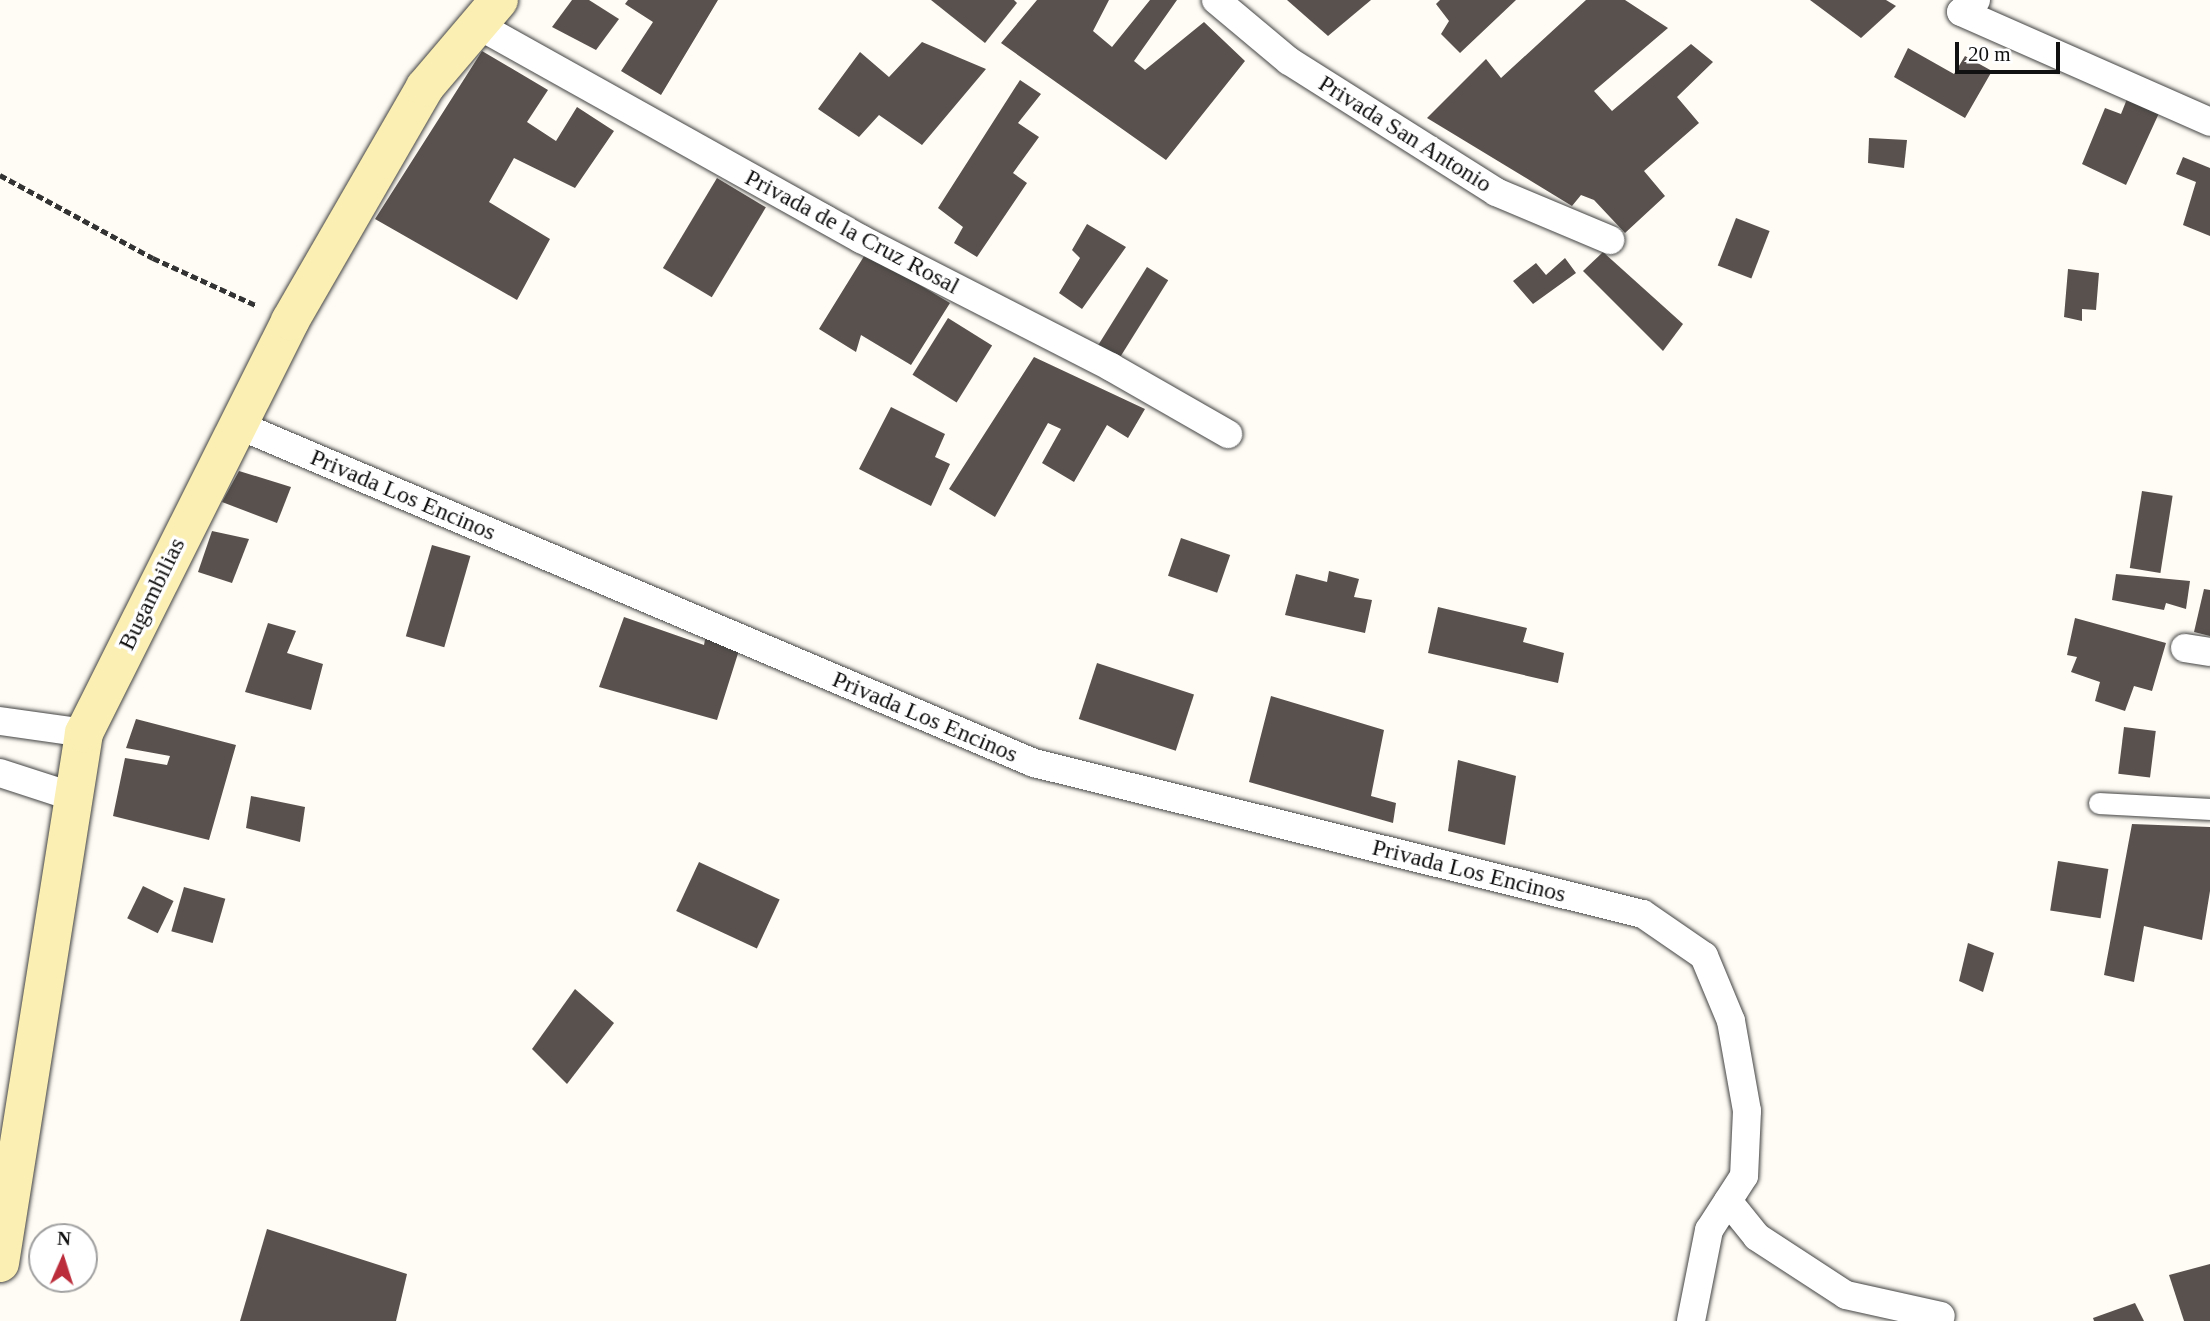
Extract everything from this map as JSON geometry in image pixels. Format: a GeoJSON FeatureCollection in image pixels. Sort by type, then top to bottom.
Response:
{"type":"FeatureCollection","features":[{"type":"Feature","properties":{"kind":"main road","name":"Bugambilias"},"geometry":{"type":"LineString","coordinates":[[0,1263],[84,733],[290,321],[425,87],[493,6]]}},
{"type":"Feature","properties":{"kind":"street","name":"Privada San Antonio"},"geometry":{"type":"LineString","coordinates":[[1216,0],[1289,61],[1496,192],[1610,240]]}},
{"type":"Feature","properties":{"kind":"street"},"geometry":{"type":"LineString","coordinates":[[1976,0],[1961,12],[2210,122]]}},
{"type":"Feature","properties":{"kind":"street","name":"Privada de la Cruz Rosal"},"geometry":{"type":"LineString","coordinates":[[493,6],[861,239],[1111,367],[1228,434]]}},
{"type":"Feature","properties":{"kind":"street","name":"Privada Los Encinos"},"geometry":{"type":"LineString","coordinates":[[238,425],[1034,763],[1643,914],[1704,956],[1731,1021],[1748,1111],[1744,1176],[1728,1201]]}},
{"type":"Feature","properties":{"kind":"street"},"geometry":{"type":"LineString","coordinates":[[0,721],[84,733]]}},
{"type":"Feature","properties":{"kind":"street"},"geometry":{"type":"LineString","coordinates":[[0,773],[74,797]]}},
{"type":"Feature","properties":{"kind":"street"},"geometry":{"type":"LineString","coordinates":[[2099,803],[2210,809]]}},
{"type":"Feature","properties":{"kind":"street"},"geometry":{"type":"LineString","coordinates":[[1691,1321],[1709,1230],[1728,1201],[1757,1237],[1846,1295],[1941,1316]]}},
{"type":"Feature","properties":{"kind":"path"},"geometry":{"type":"LineString","coordinates":[[0,175],[153,258],[290,321]]}},
{"type":"Feature","properties":{"kind":"building"},"geometry":{"type":"Polygon","coordinates":[[[572,0],[589,0],[619,19],[596,50],[552,27],[572,0]]]}},
{"type":"Feature","properties":{"kind":"building"},"geometry":{"type":"Polygon","coordinates":[[[628,0],[718,0],[661,95],[621,71],[653,22],[625,4],[628,0]]]}},
{"type":"Feature","properties":{"kind":"building"},"geometry":{"type":"Polygon","coordinates":[[[931,0],[1014,0],[1017,3],[985,43],[931,0]]]}},
{"type":"Feature","properties":{"kind":"building"},"geometry":{"type":"Polygon","coordinates":[[[1037,0],[1109,0],[1093,31],[1112,47],[1150,0],[1177,0],[1134,61],[1145,70],[1204,22],[1245,61],[1166,160],[1001,43],[1037,0]]]}},
{"type":"Feature","properties":{"kind":"building"},"geometry":{"type":"Polygon","coordinates":[[[1287,0],[1371,0],[1328,36],[1287,0]]]}},
{"type":"Feature","properties":{"kind":"building"},"geometry":{"type":"Polygon","coordinates":[[[1440,0],[1516,0],[1460,53],[1441,34],[1449,21],[1436,4],[1440,0]]]}},
{"type":"Feature","properties":{"kind":"building"},"geometry":{"type":"Polygon","coordinates":[[[1586,0],[1625,0],[1668,28],[1594,91],[1612,111],[1691,44],[1713,62],[1677,97],[1699,123],[1644,171],[1665,196],[1625,233],[1594,200],[1581,195],[1572,206],[1427,118],[1486,59],[1501,78],[1586,0]]]}},
{"type":"Feature","properties":{"kind":"building"},"geometry":{"type":"Polygon","coordinates":[[[1810,0],[1886,0],[1896,6],[1861,38],[1810,0]]]}},
{"type":"Feature","properties":{"kind":"building"},"geometry":{"type":"Polygon","coordinates":[[[922,42],[986,69],[922,145],[879,115],[859,137],[818,109],[860,52],[889,77],[922,42]]]}},
{"type":"Feature","properties":{"kind":"building"},"geometry":{"type":"Polygon","coordinates":[[[1908,48],[1954,74],[1965,56],[1992,71],[1965,118],[1894,77],[1908,48]]]}},
{"type":"Feature","properties":{"kind":"building"},"geometry":{"type":"Polygon","coordinates":[[[482,51],[548,90],[527,122],[556,141],[577,107],[614,131],[575,188],[514,158],[489,202],[550,239],[517,300],[375,219],[482,51]]]}},
{"type":"Feature","properties":{"kind":"building"},"geometry":{"type":"Polygon","coordinates":[[[1020,80],[1041,94],[1018,123],[1039,137],[1013,173],[1027,183],[977,257],[954,243],[963,227],[938,208],[1020,80]]]}},
{"type":"Feature","properties":{"kind":"building"},"geometry":{"type":"Polygon","coordinates":[[[2129,94],[2160,111],[2126,185],[2082,164],[2105,108],[2121,114],[2129,94]]]}},
{"type":"Feature","properties":{"kind":"building"},"geometry":{"type":"Polygon","coordinates":[[[1869,138],[1907,140],[1904,168],[1868,163],[1869,138]]]}},
{"type":"Feature","properties":{"kind":"building"},"geometry":{"type":"Polygon","coordinates":[[[2183,157],[2210,168],[2210,236],[2183,225],[2196,182],[2176,174],[2183,157]]]}},
{"type":"Feature","properties":{"kind":"building"},"geometry":{"type":"Polygon","coordinates":[[[717,178],[766,207],[712,297],[663,268],[717,178]]]}},
{"type":"Feature","properties":{"kind":"building"},"geometry":{"type":"Polygon","coordinates":[[[1736,218],[1770,231],[1751,279],[1718,266],[1736,218]]]}},
{"type":"Feature","properties":{"kind":"building"},"geometry":{"type":"Polygon","coordinates":[[[1087,224],[1126,247],[1082,309],[1059,293],[1080,258],[1072,250],[1087,224]]]}},
{"type":"Feature","properties":{"kind":"building"},"geometry":{"type":"Polygon","coordinates":[[[1603,252],[1683,324],[1663,351],[1583,271],[1603,252]]]}},
{"type":"Feature","properties":{"kind":"building"},"geometry":{"type":"Polygon","coordinates":[[[866,253],[950,303],[911,365],[861,335],[856,352],[819,329],[866,253]]]}},
{"type":"Feature","properties":{"kind":"building"},"geometry":{"type":"Polygon","coordinates":[[[1565,258],[1576,273],[1533,304],[1513,281],[1536,263],[1546,275],[1565,258]]]}},
{"type":"Feature","properties":{"kind":"building"},"geometry":{"type":"Polygon","coordinates":[[[1147,267],[1168,280],[1118,361],[1097,348],[1147,267]]]}},
{"type":"Feature","properties":{"kind":"building"},"geometry":{"type":"Polygon","coordinates":[[[2068,269],[2099,273],[2096,310],[2082,309],[2082,321],[2064,317],[2068,269]]]}},
{"type":"Feature","properties":{"kind":"building"},"geometry":{"type":"Polygon","coordinates":[[[948,318],[992,346],[957,402],[912,375],[948,318]]]}},
{"type":"Feature","properties":{"kind":"building"},"geometry":{"type":"Polygon","coordinates":[[[1034,357],[1145,409],[1128,438],[1107,425],[1074,482],[1042,463],[1061,429],[1048,423],[995,517],[949,489],[1034,357]]]}},
{"type":"Feature","properties":{"kind":"building"},"geometry":{"type":"Polygon","coordinates":[[[891,407],[945,434],[935,457],[950,464],[931,506],[859,469],[891,407]]]}},
{"type":"Feature","properties":{"kind":"building"},"geometry":{"type":"Polygon","coordinates":[[[239,471],[291,487],[277,523],[222,502],[239,471]]]}},
{"type":"Feature","properties":{"kind":"building"},"geometry":{"type":"Polygon","coordinates":[[[2142,491],[2173,496],[2160,573],[2130,568],[2142,491]]]}},
{"type":"Feature","properties":{"kind":"building"},"geometry":{"type":"Polygon","coordinates":[[[212,531],[249,539],[232,583],[198,572],[212,531]]]}},
{"type":"Feature","properties":{"kind":"building"},"geometry":{"type":"Polygon","coordinates":[[[1181,538],[1230,555],[1217,593],[1168,576],[1181,538]]]}},
{"type":"Feature","properties":{"kind":"building"},"geometry":{"type":"Polygon","coordinates":[[[432,545],[470,556],[444,647],[406,636],[432,545]]]}},
{"type":"Feature","properties":{"kind":"building"},"geometry":{"type":"Polygon","coordinates":[[[1329,571],[1359,579],[1354,597],[1372,600],[1365,633],[1285,615],[1296,574],[1327,582],[1329,571]]]}},
{"type":"Feature","properties":{"kind":"building"},"geometry":{"type":"Polygon","coordinates":[[[2116,574],[2190,581],[2186,609],[2166,603],[2164,610],[2112,600],[2116,574]]]}},
{"type":"Feature","properties":{"kind":"building"},"geometry":{"type":"Polygon","coordinates":[[[2204,589],[2210,590],[2210,636],[2194,632],[2204,589]]]}},
{"type":"Feature","properties":{"kind":"building"},"geometry":{"type":"Polygon","coordinates":[[[1438,607],[1527,628],[1523,642],[1564,653],[1558,683],[1428,653],[1438,607]]]}},
{"type":"Feature","properties":{"kind":"building"},"geometry":{"type":"Polygon","coordinates":[[[624,617],[704,645],[707,629],[741,644],[717,720],[599,687],[624,617]]]}},
{"type":"Feature","properties":{"kind":"building"},"geometry":{"type":"Polygon","coordinates":[[[2075,618],[2166,643],[2152,691],[2134,686],[2125,711],[2095,701],[2100,682],[2071,672],[2077,657],[2067,655],[2075,618]]]}},
{"type":"Feature","properties":{"kind":"building"},"geometry":{"type":"Polygon","coordinates":[[[268,623],[296,631],[287,653],[323,664],[311,710],[245,692],[268,623]]]}},
{"type":"Feature","properties":{"kind":"building"},"geometry":{"type":"Polygon","coordinates":[[[1097,663],[1194,695],[1176,751],[1079,719],[1097,663]]]}},
{"type":"Feature","properties":{"kind":"building"},"geometry":{"type":"Polygon","coordinates":[[[1271,696],[1384,730],[1371,796],[1396,803],[1393,823],[1249,782],[1271,696]]]}},
{"type":"Feature","properties":{"kind":"building"},"geometry":{"type":"Polygon","coordinates":[[[136,719],[236,745],[209,840],[113,816],[125,758],[167,765],[170,756],[126,748],[136,719]]]}},
{"type":"Feature","properties":{"kind":"building"},"geometry":{"type":"Polygon","coordinates":[[[2124,727],[2156,731],[2150,778],[2118,774],[2124,727]]]}},
{"type":"Feature","properties":{"kind":"building"},"geometry":{"type":"Polygon","coordinates":[[[1458,760],[1516,776],[1505,845],[1448,831],[1458,760]]]}},
{"type":"Feature","properties":{"kind":"building"},"geometry":{"type":"Polygon","coordinates":[[[251,796],[305,807],[300,842],[246,828],[251,796]]]}},
{"type":"Feature","properties":{"kind":"building"},"geometry":{"type":"Polygon","coordinates":[[[2132,824],[2210,827],[2210,891],[2202,940],[2144,926],[2134,982],[2104,975],[2132,824]]]}},
{"type":"Feature","properties":{"kind":"building"},"geometry":{"type":"Polygon","coordinates":[[[2058,861],[2108,869],[2101,918],[2050,910],[2058,861]]]}},
{"type":"Feature","properties":{"kind":"building"},"geometry":{"type":"Polygon","coordinates":[[[699,862],[780,900],[757,949],[676,911],[699,862]]]}},
{"type":"Feature","properties":{"kind":"building"},"geometry":{"type":"Polygon","coordinates":[[[143,886],[174,901],[158,933],[127,918],[143,886]]]}},
{"type":"Feature","properties":{"kind":"building"},"geometry":{"type":"Polygon","coordinates":[[[184,887],[225,899],[213,943],[171,931],[184,887]]]}},
{"type":"Feature","properties":{"kind":"building"},"geometry":{"type":"Polygon","coordinates":[[[1968,943],[1994,953],[1983,992],[1959,981],[1968,943]]]}},
{"type":"Feature","properties":{"kind":"building"},"geometry":{"type":"Polygon","coordinates":[[[575,989],[614,1023],[567,1084],[532,1049],[575,989]]]}},
{"type":"Feature","properties":{"kind":"building"},"geometry":{"type":"Polygon","coordinates":[[[267,1229],[407,1274],[396,1321],[240,1321],[267,1229]]]}},
{"type":"Feature","properties":{"kind":"building"},"geometry":{"type":"Polygon","coordinates":[[[2210,1264],[2210,1321],[2184,1321],[2169,1275],[2210,1264]]]}},
{"type":"Feature","properties":{"kind":"building"},"geometry":{"type":"Polygon","coordinates":[[[2135,1303],[2144,1321],[2094,1321],[2093,1318],[2135,1303]]]}}]}
